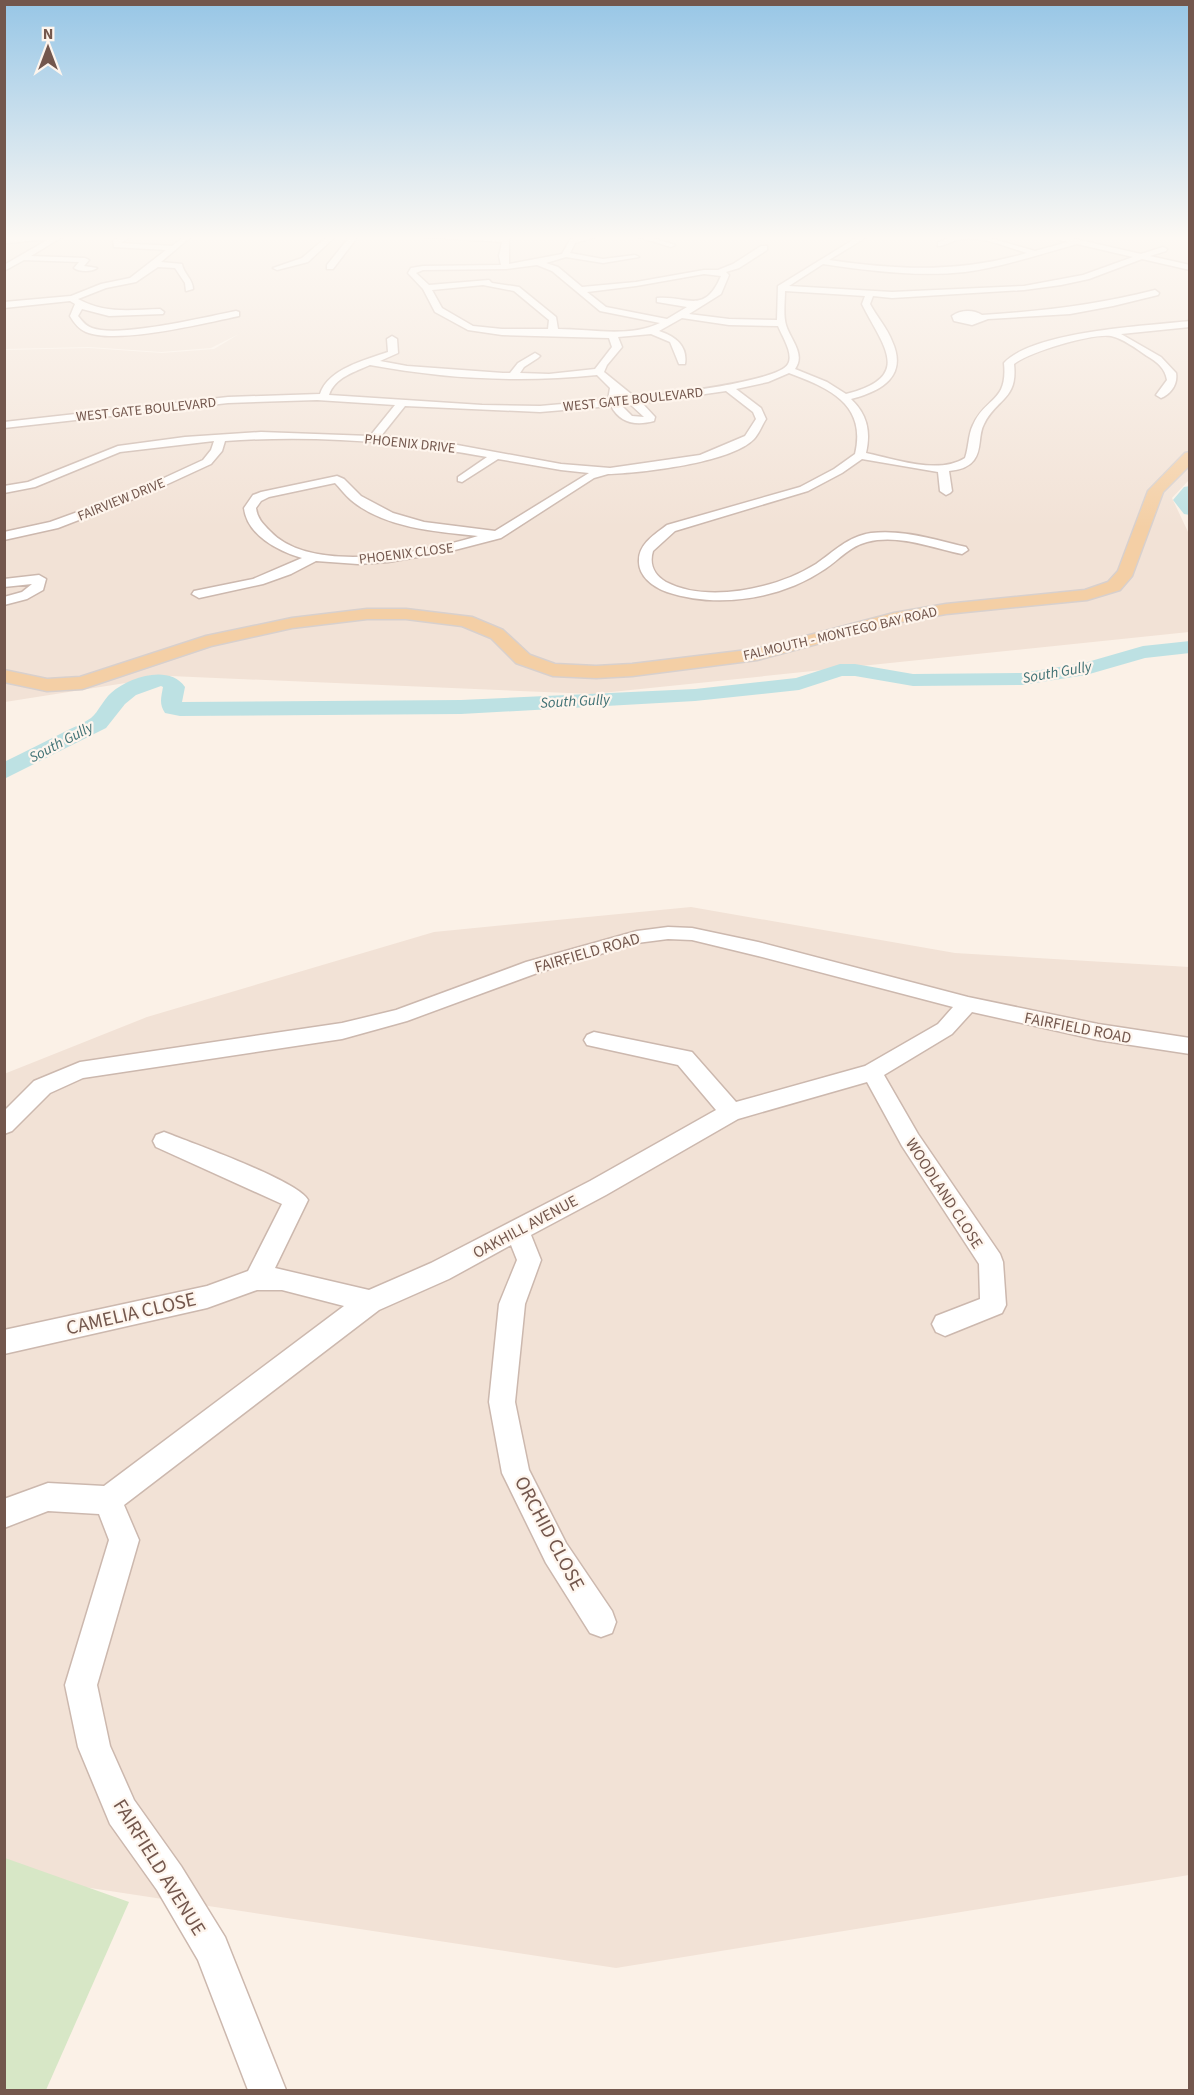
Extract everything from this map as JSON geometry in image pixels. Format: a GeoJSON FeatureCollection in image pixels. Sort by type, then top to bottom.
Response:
{"type":"FeatureCollection","features":[{"type":"Feature","properties":{"kind":"main road","name":"FALMOUTH - MONTEGO BAY ROAD"},"geometry":{"type":"LineString","coordinates":[[4,676],[47,685],[82,683],[206,641],[327,617],[367,614],[406,614],[466,621],[497,634],[523,659],[553,670],[596,672],[632,670],[757,654],[894,618],[946,609],[1087,595],[1114,586],[1126,572],[1156,491],[1190,456]]}},
{"type":"Feature","properties":{"kind":"street"},"geometry":{"type":"LineString","coordinates":[[87,341],[99,333]]}},
{"type":"Feature","properties":{"kind":"street"},"geometry":{"type":"LineString","coordinates":[[568,333],[613,335],[641,333]]}},
{"type":"Feature","properties":{"kind":"street"},"geometry":{"type":"LineString","coordinates":[[654,333],[671,337],[678,344],[682,362]]}},
{"type":"Feature","properties":{"kind":"street"},"geometry":{"type":"LineString","coordinates":[[786,333],[795,355],[789,370],[845,397],[853,405],[864,429],[860,455],[838,471],[804,489],[671,528],[654,540],[645,555],[646,570],[661,585],[688,593],[715,595],[751,592],[782,585],[821,566],[843,546],[872,537],[907,538],[962,550]]}},
{"type":"Feature","properties":{"kind":"street"},"geometry":{"type":"LineString","coordinates":[[845,397],[874,388],[885,380],[891,370],[893,359],[888,341],[882,333]]}},
{"type":"Feature","properties":{"kind":"street"},"geometry":{"type":"LineString","coordinates":[[1110,333],[1161,360],[1167,367],[1172,374],[1172,381],[1161,395]]}},
{"type":"Feature","properties":{"kind":"street"},"geometry":{"type":"LineString","coordinates":[[860,455],[943,470],[964,464],[971,459],[979,423],[1001,401],[1009,387],[1010,363],[1013,357],[1040,345],[1122,333]]}},
{"type":"Feature","properties":{"kind":"street"},"geometry":{"type":"LineString","coordinates":[[599,372],[602,364],[617,347],[613,335]]}},
{"type":"Feature","properties":{"kind":"street"},"geometry":{"type":"LineString","coordinates":[[324,399],[327,387],[337,377],[393,352],[392,339]]}},
{"type":"Feature","properties":{"kind":"street"},"geometry":{"type":"LineString","coordinates":[[513,376],[521,365],[535,356]]}},
{"type":"Feature","properties":{"kind":"street"},"geometry":{"type":"LineString","coordinates":[[369,363],[407,369],[513,376],[549,377],[599,372]]}},
{"type":"Feature","properties":{"kind":"street","name":"WEST GATE BOULEVARD"},"geometry":{"type":"LineString","coordinates":[[4,427],[205,405],[324,399],[482,408],[540,409],[613,404],[728,388],[765,380],[789,370]]}},
{"type":"Feature","properties":{"kind":"street"},"geometry":{"type":"LineString","coordinates":[[599,372],[614,389],[637,401],[650,417],[648,421],[633,422],[613,404],[611,397],[614,389]]}},
{"type":"Feature","properties":{"kind":"street","name":"PHOENIX DRIVE"},"geometry":{"type":"LineString","coordinates":[[4,490],[31,485],[118,449],[273,435],[373,439],[441,445],[561,467],[610,471],[672,464],[703,458],[749,438],[761,420],[757,410],[728,388]]}},
{"type":"Feature","properties":{"kind":"street"},"geometry":{"type":"LineString","coordinates":[[373,439],[402,403]]}},
{"type":"Feature","properties":{"kind":"street","name":"FAIRVIEW DRIVE"},"geometry":{"type":"LineString","coordinates":[[4,536],[54,525],[142,492],[207,462],[216,451],[220,438]]}},
{"type":"Feature","properties":{"kind":"street"},"geometry":{"type":"LineString","coordinates":[[462,479],[498,454]]}},
{"type":"Feature","properties":{"kind":"street"},"geometry":{"type":"LineString","coordinates":[[943,470],[946,491]]}},
{"type":"Feature","properties":{"kind":"street","name":"PHOENIX CLOSE"},"geometry":{"type":"LineString","coordinates":[[497,535],[427,524],[387,514],[355,498],[337,479],[265,494],[257,498],[250,508],[250,517],[278,545],[313,557],[354,560],[403,556],[462,547],[497,535],[590,476],[610,471]]}},
{"type":"Feature","properties":{"kind":"street"},"geometry":{"type":"LineString","coordinates":[[199,594],[268,579],[298,567],[313,557]]}},
{"type":"Feature","properties":{"kind":"street"},"geometry":{"type":"LineString","coordinates":[[4,584],[39,579],[38,587],[23,598],[4,601]]}},
{"type":"Feature","properties":{"kind":"street","name":"FAIRFIELD ROAD"},"geometry":{"type":"LineString","coordinates":[[4,1125],[42,1087],[80,1070],[342,1031],[400,1016],[533,967],[637,937],[668,933],[692,934],[968,1004],[1098,1032],[1190,1046]]}},
{"type":"Feature","properties":{"kind":"street","name":"OAKHILL AVENUE"},"geometry":{"type":"LineString","coordinates":[[108,1500],[370,1302],[440,1271],[598,1188],[731,1112],[872,1072],[945,1029],[968,1004]]}},
{"type":"Feature","properties":{"kind":"street"},"geometry":{"type":"LineString","coordinates":[[594,1040],[685,1058],[731,1112]]}},
{"type":"Feature","properties":{"kind":"street","name":"WOODLAND CLOSE"},"geometry":{"type":"LineString","coordinates":[[872,1072],[910,1140],[991,1262],[993,1305],[945,1324]]}},
{"type":"Feature","properties":{"kind":"street"},"geometry":{"type":"LineString","coordinates":[[164,1141],[277,1189],[296,1200],[257,1279]]}},
{"type":"Feature","properties":{"kind":"street","name":"ORCHID CLOSE"},"geometry":{"type":"LineString","coordinates":[[517,1230],[529,1260],[512,1304],[502,1402],[516,1473],[556,1553],[601,1622]]}},
{"type":"Feature","properties":{"kind":"street","name":"CAMELIA CLOSE"},"geometry":{"type":"LineString","coordinates":[[4,1342],[207,1297],[257,1279],[282,1279],[370,1302]]}},
{"type":"Feature","properties":{"kind":"street"},"geometry":{"type":"LineString","coordinates":[[4,1514],[48,1497],[108,1500]]}},
{"type":"Feature","properties":{"kind":"street","name":"FAIRFIELD AVENUE"},"geometry":{"type":"LineString","coordinates":[[108,1500],[124,1540],[81,1685],[94,1747],[122,1812],[169,1878],[212,1950],[267,2091]]}},
{"type":"Feature","properties":{"kind":"shaded area"},"geometry":{"type":"Polygon","coordinates":[[[5,333],[1189,333],[1189,480],[1172,498],[1189,534],[1189,632],[592,694],[170,676],[5,702],[5,350],[89,348],[162,353],[214,349],[239,334],[211,348],[161,352],[89,347],[5,349],[5,333]]]}},
{"type":"Feature","properties":{"kind":"shaded area"},"geometry":{"type":"Polygon","coordinates":[[[691,907],[955,953],[1189,967],[1189,1875],[616,1968],[5,1875],[4,1074],[147,1017],[434,932],[691,907]]]}},
{"type":"Feature","properties":{"kind":"green space"},"geometry":{"type":"Polygon","coordinates":[[[5,1858],[129,1902],[46,2090],[5,2090],[5,1858]]]}},
{"type":"Feature","properties":{"kind":"waterway","name":"South Gully"},"geometry":{"type":"LineString","coordinates":[[1190,491],[1181,500],[1190,510]]}},
{"type":"Feature","properties":{"kind":"waterway","name":"South Gully"},"geometry":{"type":"LineString","coordinates":[[4,772],[98,723],[117,699],[128,690],[161,680],[170,682],[174,687],[171,704],[173,708],[180,709],[461,707],[695,695],[799,684],[840,670],[855,670],[913,680],[1022,679],[1086,669],[1143,652],[1190,647]]}}]}
